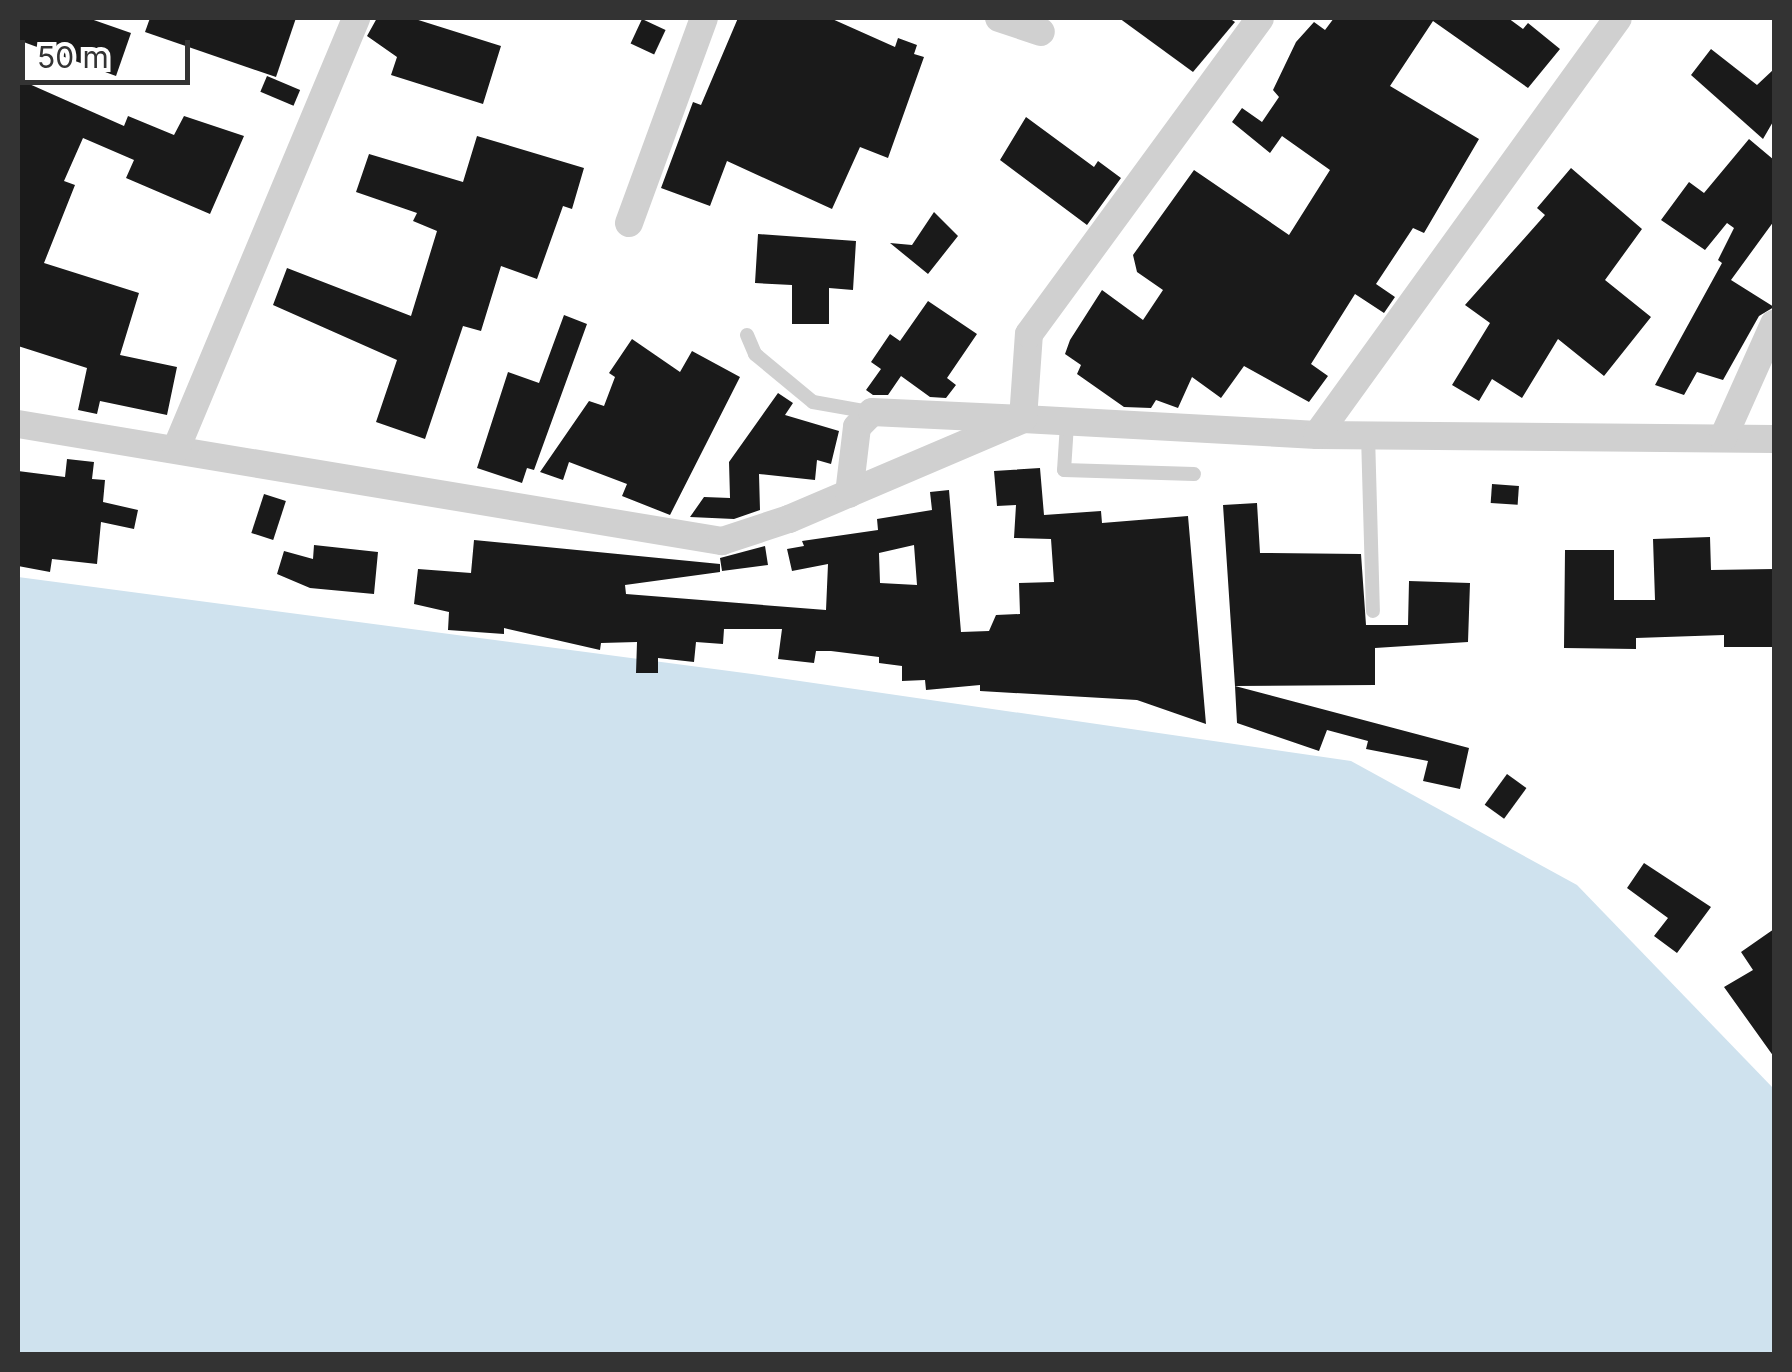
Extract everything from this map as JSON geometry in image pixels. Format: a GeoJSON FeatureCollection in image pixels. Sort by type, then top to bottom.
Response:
{"type":"FeatureCollection","features":[{"type":"Feature","properties":{"kind":"street"},"geometry":{"type":"LineString","coordinates":[[176,448],[356,18]]}},
{"type":"Feature","properties":{"kind":"street"},"geometry":{"type":"LineString","coordinates":[[629,222],[704,18]]}},
{"type":"Feature","properties":{"kind":"street"},"geometry":{"type":"LineString","coordinates":[[999,18],[1041,32]]}},
{"type":"Feature","properties":{"kind":"street"},"geometry":{"type":"LineString","coordinates":[[1023,419],[1030,334],[1260,18]]}},
{"type":"Feature","properties":{"kind":"street"},"geometry":{"type":"LineString","coordinates":[[1317,435],[1618,18]]}},
{"type":"Feature","properties":{"kind":"street"},"geometry":{"type":"LineString","coordinates":[[1724,438],[1774,324]]}},
{"type":"Feature","properties":{"kind":"street"},"geometry":{"type":"LineString","coordinates":[[849,494],[857,428],[872,412],[1317,435],[1774,439]]}},
{"type":"Feature","properties":{"kind":"street"},"geometry":{"type":"LineString","coordinates":[[18,424],[722,541],[849,494],[1023,419]]}},
{"type":"Feature","properties":{"kind":"lane"},"geometry":{"type":"LineString","coordinates":[[748,335],[755,354],[813,402],[872,412]]}},
{"type":"Feature","properties":{"kind":"lane"},"geometry":{"type":"LineString","coordinates":[[1067,424],[1064,470],[1194,474]]}},
{"type":"Feature","properties":{"kind":"lane"},"geometry":{"type":"LineString","coordinates":[[1368,435],[1373,611]]}},
{"type":"Feature","properties":{"kind":"water"},"geometry":{"type":"Polygon","coordinates":[[[18,577],[752,674],[1351,761],[1577,885],[1774,1089],[1774,1354],[18,1354],[18,577]]]}},
{"type":"Feature","properties":{"kind":"building"},"geometry":{"type":"Polygon","coordinates":[[[18,18],[88,18],[131,33],[116,76],[18,40],[18,18]]]}},
{"type":"Feature","properties":{"kind":"building"},"geometry":{"type":"Polygon","coordinates":[[[150,18],[296,18],[276,77],[145,32],[150,18]]]}},
{"type":"Feature","properties":{"kind":"building"},"geometry":{"type":"Polygon","coordinates":[[[377,18],[412,18],[501,46],[483,104],[391,75],[397,57],[367,36],[377,18]]]}},
{"type":"Feature","properties":{"kind":"building"},"geometry":{"type":"Polygon","coordinates":[[[738,18],[830,18],[895,47],[898,38],[917,45],[914,54],[924,57],[888,158],[860,147],[832,209],[727,161],[710,206],[661,188],[693,102],[701,105],[738,18]]]}},
{"type":"Feature","properties":{"kind":"building"},"geometry":{"type":"Polygon","coordinates":[[[1119,18],[1229,18],[1235,22],[1193,72],[1119,18]]]}},
{"type":"Feature","properties":{"kind":"building"},"geometry":{"type":"Polygon","coordinates":[[[1334,18],[1508,18],[1523,29],[1528,23],[1560,49],[1528,88],[1433,21],[1390,86],[1479,139],[1424,233],[1413,228],[1376,284],[1395,297],[1384,313],[1355,294],[1311,364],[1328,376],[1309,402],[1244,366],[1221,398],[1192,377],[1178,408],[1156,400],[1151,408],[1124,407],[1077,374],[1081,365],[1065,354],[1070,340],[1102,290],[1143,320],[1163,290],[1137,272],[1133,255],[1194,170],[1289,235],[1330,170],[1282,136],[1270,153],[1232,122],[1242,108],[1262,122],[1279,97],[1273,90],[1296,42],[1314,22],[1325,30],[1334,18]]]}},
{"type":"Feature","properties":{"kind":"building"},"geometry":{"type":"Polygon","coordinates":[[[642,19],[666,30],[654,54],[631,43],[642,19]]]}},
{"type":"Feature","properties":{"kind":"building"},"geometry":{"type":"Polygon","coordinates":[[[1711,49],[1757,85],[1774,69],[1774,120],[1763,139],[1691,75],[1711,49]]]}},
{"type":"Feature","properties":{"kind":"building"},"geometry":{"type":"Polygon","coordinates":[[[267,76],[300,90],[293,106],[260,92],[267,76]]]}},
{"type":"Feature","properties":{"kind":"building"},"geometry":{"type":"Polygon","coordinates":[[[18,79],[124,126],[128,116],[174,135],[184,116],[244,136],[210,214],[126,178],[134,160],[83,138],[64,181],[75,185],[44,263],[139,293],[120,355],[177,367],[167,415],[100,401],[97,414],[78,410],[87,368],[18,346],[18,79]]]}},
{"type":"Feature","properties":{"kind":"building"},"geometry":{"type":"Polygon","coordinates":[[[1026,117],[1094,167],[1098,161],[1121,178],[1087,225],[1000,160],[1026,117]]]}},
{"type":"Feature","properties":{"kind":"building"},"geometry":{"type":"Polygon","coordinates":[[[477,136],[584,168],[572,209],[563,206],[537,279],[501,266],[481,331],[463,326],[425,439],[376,422],[397,360],[273,305],[287,268],[411,316],[437,231],[413,221],[417,213],[356,192],[369,154],[463,182],[477,136]]]}},
{"type":"Feature","properties":{"kind":"building"},"geometry":{"type":"Polygon","coordinates":[[[1749,139],[1774,160],[1774,221],[1731,280],[1774,307],[1759,316],[1723,380],[1697,372],[1684,395],[1655,385],[1722,263],[1718,260],[1734,228],[1727,223],[1705,250],[1661,220],[1689,182],[1704,193],[1749,139]]]}},
{"type":"Feature","properties":{"kind":"building"},"geometry":{"type":"Polygon","coordinates":[[[1571,168],[1642,229],[1605,280],[1651,317],[1604,376],[1558,339],[1522,398],[1492,379],[1479,401],[1452,385],[1490,323],[1465,305],[1545,215],[1537,208],[1571,168]]]}},
{"type":"Feature","properties":{"kind":"building"},"geometry":{"type":"Polygon","coordinates":[[[934,212],[958,236],[928,274],[890,243],[912,245],[934,212]]]}},
{"type":"Feature","properties":{"kind":"building"},"geometry":{"type":"Polygon","coordinates":[[[758,234],[856,241],[853,290],[829,288],[829,324],[792,324],[792,285],[755,283],[758,234]]]}},
{"type":"Feature","properties":{"kind":"building"},"geometry":{"type":"Polygon","coordinates":[[[928,301],[977,334],[947,378],[956,385],[946,398],[930,397],[901,376],[888,395],[873,395],[866,390],[881,369],[871,362],[890,334],[900,341],[928,301]]]}},
{"type":"Feature","properties":{"kind":"building"},"geometry":{"type":"Polygon","coordinates":[[[564,315],[587,324],[534,470],[527,468],[522,483],[477,468],[508,372],[539,383],[564,315]]]}},
{"type":"Feature","properties":{"kind":"building"},"geometry":{"type":"Polygon","coordinates":[[[632,339],[680,372],[692,351],[740,377],[670,515],[622,496],[627,484],[569,462],[563,480],[540,472],[589,401],[604,406],[615,377],[609,373],[632,339]]]}},
{"type":"Feature","properties":{"kind":"building"},"geometry":{"type":"Polygon","coordinates":[[[778,393],[793,403],[785,415],[839,431],[831,464],[817,460],[815,480],[759,474],[760,510],[734,519],[690,517],[704,497],[730,498],[729,462],[778,393]]]}},
{"type":"Feature","properties":{"kind":"building"},"geometry":{"type":"Polygon","coordinates":[[[67,459],[94,462],[92,479],[105,480],[103,502],[138,510],[134,529],[101,522],[97,564],[52,559],[50,572],[18,566],[18,471],[65,477],[67,459]]]}},
{"type":"Feature","properties":{"kind":"building"},"geometry":{"type":"Polygon","coordinates":[[[1040,468],[1044,515],[1101,511],[1102,523],[1188,516],[1206,724],[1137,700],[980,691],[980,685],[926,690],[925,680],[902,681],[902,666],[879,663],[879,657],[816,651],[814,663],[778,659],[782,629],[724,629],[723,644],[696,642],[694,662],[658,658],[658,673],[636,673],[637,642],[601,643],[600,650],[504,628],[504,634],[448,630],[449,612],[414,604],[418,569],[471,573],[474,540],[720,564],[720,572],[625,585],[626,594],[826,610],[828,564],[792,571],[787,549],[804,546],[802,541],[878,530],[877,519],[932,510],[930,492],[949,490],[961,632],[989,631],[996,615],[1020,614],[1019,583],[1054,582],[1051,539],[1014,538],[1016,505],[997,506],[994,471],[1040,468]],[[914,545],[879,553],[880,583],[917,585],[914,545]]]}},
{"type":"Feature","properties":{"kind":"building"},"geometry":{"type":"Polygon","coordinates":[[[1492,484],[1519,486],[1518,505],[1491,503],[1492,484]]]}},
{"type":"Feature","properties":{"kind":"building"},"geometry":{"type":"Polygon","coordinates":[[[264,494],[286,501],[273,540],[251,533],[264,494]]]}},
{"type":"Feature","properties":{"kind":"building"},"geometry":{"type":"Polygon","coordinates":[[[1257,503],[1260,553],[1361,554],[1366,625],[1408,625],[1409,581],[1470,583],[1468,642],[1375,648],[1375,685],[1235,686],[1223,505],[1257,503]]]}},
{"type":"Feature","properties":{"kind":"building"},"geometry":{"type":"Polygon","coordinates":[[[1710,537],[1711,570],[1774,569],[1774,647],[1724,647],[1724,635],[1636,638],[1636,649],[1564,648],[1565,550],[1614,550],[1614,600],[1655,600],[1653,539],[1710,537]]]}},
{"type":"Feature","properties":{"kind":"building"},"geometry":{"type":"Polygon","coordinates":[[[314,545],[378,552],[374,594],[310,588],[277,574],[284,551],[313,559],[314,545]]]}},
{"type":"Feature","properties":{"kind":"building"},"geometry":{"type":"Polygon","coordinates":[[[765,546],[768,565],[722,571],[720,558],[765,546]]]}},
{"type":"Feature","properties":{"kind":"building"},"geometry":{"type":"Polygon","coordinates":[[[1235,686],[1469,748],[1460,789],[1423,781],[1428,761],[1366,749],[1368,741],[1327,730],[1319,751],[1237,723],[1235,686]]]}},
{"type":"Feature","properties":{"kind":"building"},"geometry":{"type":"Polygon","coordinates":[[[1507,774],[1526,788],[1504,819],[1485,805],[1507,774]]]}},
{"type":"Feature","properties":{"kind":"building"},"geometry":{"type":"Polygon","coordinates":[[[1644,863],[1711,907],[1677,953],[1654,936],[1668,918],[1627,888],[1644,863]]]}},
{"type":"Feature","properties":{"kind":"building"},"geometry":{"type":"Polygon","coordinates":[[[1774,929],[1774,1057],[1724,987],[1753,970],[1741,952],[1774,929]]]}}]}
